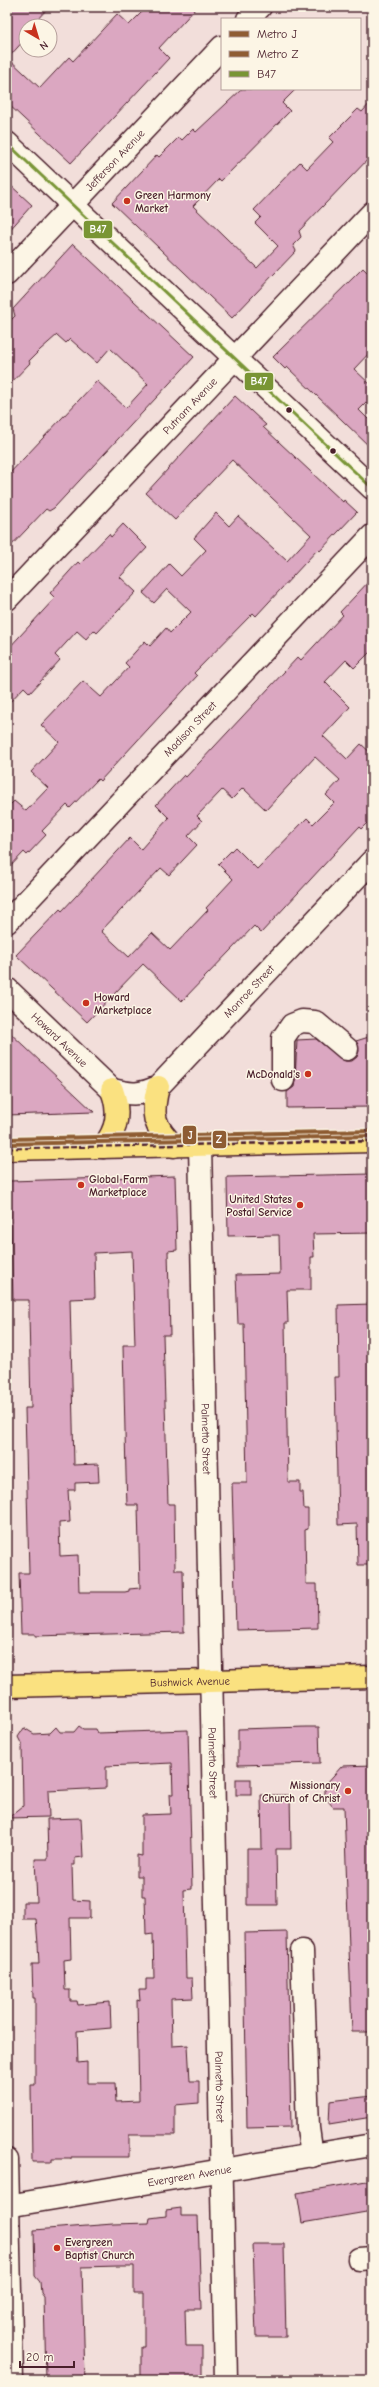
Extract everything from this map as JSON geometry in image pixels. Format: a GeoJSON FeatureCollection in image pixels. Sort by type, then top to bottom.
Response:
{"type":"FeatureCollection","features":[{"type":"Feature","properties":{"kind":"main road"},"geometry":{"type":"LineString","coordinates":[[158,1087],[154,1104],[155,1119],[162,1135],[174,1146]]}},
{"type":"Feature","properties":{"kind":"main road"},"geometry":{"type":"LineString","coordinates":[[103,1147],[113,1135],[117,1120],[117,1104],[112,1090]]}},
{"type":"Feature","properties":{"kind":"main road"},"geometry":{"type":"LineString","coordinates":[[7,1149],[372,1141]]}},
{"type":"Feature","properties":{"kind":"main road","name":"Bushwick Avenue"},"geometry":{"type":"LineString","coordinates":[[7,1686],[372,1677]]}},
{"type":"Feature","properties":{"kind":"street"},"geometry":{"type":"LineString","coordinates":[[249,18],[260,7]]}},
{"type":"Feature","properties":{"kind":"street","name":"Jefferson Avenue"},"geometry":{"type":"LineString","coordinates":[[7,274],[221,48]]}},
{"type":"Feature","properties":{"kind":"street"},"geometry":{"type":"LineString","coordinates":[[7,143],[372,488]]}},
{"type":"Feature","properties":{"kind":"street","name":"Putnam Avenue"},"geometry":{"type":"LineString","coordinates":[[7,599],[372,213]]}},
{"type":"Feature","properties":{"kind":"street","name":"Madison Street"},"geometry":{"type":"LineString","coordinates":[[7,922],[372,536]]}},
{"type":"Feature","properties":{"kind":"street","name":"Monroe Street"},"geometry":{"type":"LineString","coordinates":[[112,1090],[129,1094],[142,1094],[158,1087],[372,861]]}},
{"type":"Feature","properties":{"kind":"street","name":"Howard Avenue"},"geometry":{"type":"LineString","coordinates":[[7,989],[112,1090]]}},
{"type":"Feature","properties":{"kind":"street"},"geometry":{"type":"LineString","coordinates":[[283,1080],[283,1038],[292,1025],[302,1021],[315,1022],[348,1049]]}},
{"type":"Feature","properties":{"kind":"street","name":"Palmetto Street"},"geometry":{"type":"LineString","coordinates":[[200,1145],[226,2380]]}},
{"type":"Feature","properties":{"kind":"street"},"geometry":{"type":"LineString","coordinates":[[302,1951],[308,2128],[312,2156]]}},
{"type":"Feature","properties":{"kind":"street","name":"Evergreen Avenue"},"geometry":{"type":"LineString","coordinates":[[8,2206],[222,2172],[372,2145]]}},
{"type":"Feature","properties":{"kind":"street"},"geometry":{"type":"LineString","coordinates":[[7,2160],[12,2380]]}},
{"type":"Feature","properties":{"kind":"building"},"geometry":{"type":"Polygon","coordinates":[[[7,7],[49,7],[39,18],[18,18],[18,47],[8,58],[40,88],[69,57],[73,61],[117,14],[129,25],[147,7],[197,7],[159,48],[169,58],[71,163],[7,103],[7,7]]]}},
{"type":"Feature","properties":{"kind":"building"},"geometry":{"type":"Polygon","coordinates":[[[241,90],[295,90],[282,103],[290,111],[221,181],[219,179],[193,206],[257,268],[278,246],[255,223],[261,217],[254,210],[300,162],[307,169],[333,142],[329,138],[358,109],[362,112],[372,101],[372,155],[299,231],[301,237],[293,245],[296,251],[232,318],[112,203],[157,155],[159,157],[179,137],[182,140],[193,129],[196,132],[241,90]]]}},
{"type":"Feature","properties":{"kind":"building"},"geometry":{"type":"Polygon","coordinates":[[[7,182],[32,205],[7,233],[7,182]]]}},
{"type":"Feature","properties":{"kind":"building"},"geometry":{"type":"Polygon","coordinates":[[[73,244],[194,357],[54,508],[49,511],[46,509],[7,550],[7,476],[97,381],[126,408],[148,384],[110,348],[97,363],[70,339],[66,343],[57,335],[29,361],[30,363],[7,387],[7,324],[15,316],[13,309],[73,244]]]}},
{"type":"Feature","properties":{"kind":"building"},"geometry":{"type":"Polygon","coordinates":[[[363,268],[372,277],[372,350],[354,369],[372,386],[372,397],[359,410],[372,423],[372,449],[287,367],[285,369],[273,357],[363,268]]]}},
{"type":"Feature","properties":{"kind":"building"},"geometry":{"type":"Polygon","coordinates":[[[235,396],[266,425],[263,427],[343,502],[344,500],[357,512],[320,551],[318,549],[256,616],[253,613],[194,673],[197,676],[100,781],[98,779],[70,808],[67,805],[42,831],[46,835],[27,855],[24,852],[7,870],[7,808],[14,801],[26,811],[48,788],[31,772],[59,742],[41,725],[83,681],[101,697],[129,667],[125,663],[145,641],[150,646],[166,628],[170,633],[191,612],[167,589],[154,603],[143,593],[169,564],[181,576],[206,550],[194,538],[216,513],[229,526],[238,516],[287,561],[311,535],[232,460],[175,520],[146,493],[235,396]]]}},
{"type":"Feature","properties":{"kind":"building"},"geometry":{"type":"Polygon","coordinates":[[[123,524],[147,548],[120,577],[136,592],[97,633],[94,630],[86,639],[77,631],[55,655],[60,660],[30,693],[24,687],[7,705],[7,650],[55,598],[50,593],[78,562],[80,564],[109,534],[111,537],[123,524]]]}},
{"type":"Feature","properties":{"kind":"building"},"geometry":{"type":"Polygon","coordinates":[[[372,578],[372,650],[354,668],[346,660],[325,682],[350,707],[323,736],[347,759],[361,744],[372,754],[372,818],[361,829],[359,827],[261,933],[254,926],[182,1001],[143,964],[87,1022],[16,955],[60,909],[62,911],[130,838],[141,849],[169,818],[156,805],[184,775],[186,777],[298,657],[301,660],[343,615],[340,612],[372,578]],[[315,757],[266,810],[243,788],[232,799],[222,790],[197,816],[202,821],[188,836],[197,845],[169,875],[161,868],[101,931],[129,957],[152,933],[170,950],[208,910],[206,908],[233,879],[218,864],[235,847],[257,869],[307,818],[313,824],[334,803],[326,795],[340,780],[315,757]]]}},
{"type":"Feature","properties":{"kind":"building"},"geometry":{"type":"Polygon","coordinates":[[[7,1030],[94,1112],[7,1115],[7,1030]]]}},
{"type":"Feature","properties":{"kind":"building"},"geometry":{"type":"Polygon","coordinates":[[[372,1036],[372,1107],[287,1108],[287,1092],[294,1087],[297,1040],[316,1039],[345,1061],[352,1061],[357,1057],[359,1051],[356,1041],[372,1036]]]}},
{"type":"Feature","properties":{"kind":"building"},"geometry":{"type":"Polygon","coordinates":[[[372,1174],[372,1233],[313,1234],[314,1257],[311,1257],[311,1290],[287,1290],[288,1323],[285,1323],[288,1482],[300,1482],[300,1492],[303,1492],[304,1509],[308,1509],[308,1529],[305,1530],[306,1584],[317,1584],[318,1628],[236,1630],[232,1483],[247,1483],[244,1324],[238,1324],[236,1275],[280,1274],[279,1235],[228,1236],[227,1177],[372,1174]]]}},
{"type":"Feature","properties":{"kind":"building"},"geometry":{"type":"Polygon","coordinates":[[[175,1176],[177,1250],[168,1251],[170,1335],[163,1335],[168,1504],[174,1504],[175,1570],[183,1570],[184,1632],[35,1636],[35,1634],[21,1634],[19,1573],[29,1573],[25,1408],[31,1408],[29,1300],[13,1300],[10,1181],[175,1176]],[[132,1251],[94,1253],[95,1298],[70,1299],[74,1465],[98,1464],[99,1482],[75,1483],[75,1490],[68,1490],[70,1522],[59,1523],[60,1556],[78,1555],[79,1592],[125,1592],[129,1591],[129,1589],[140,1588],[138,1505],[127,1505],[123,1345],[135,1345],[132,1251]]]}},
{"type":"Feature","properties":{"kind":"building"},"geometry":{"type":"Polygon","coordinates":[[[372,1304],[372,1565],[358,1565],[357,1524],[338,1525],[335,1377],[339,1377],[338,1305],[372,1304]]]}},
{"type":"Feature","properties":{"kind":"building"},"geometry":{"type":"Polygon","coordinates":[[[79,1726],[83,1729],[96,1729],[98,1733],[188,1730],[192,1889],[184,1890],[186,1978],[192,1978],[193,1998],[171,1999],[172,2046],[188,2045],[190,2081],[199,2081],[199,2103],[175,2105],[175,2135],[129,2135],[129,2157],[71,2157],[71,2159],[52,2159],[52,2162],[32,2162],[31,2085],[35,2085],[35,1998],[33,1998],[32,1964],[39,1964],[36,1919],[23,1919],[23,1902],[37,1902],[35,1859],[48,1859],[47,1819],[81,1818],[83,1857],[75,1858],[75,1865],[72,1865],[73,1900],[90,1901],[90,1918],[70,1918],[71,1959],[64,1960],[65,1990],[70,1990],[70,2001],[77,2001],[78,2005],[110,2002],[111,2028],[77,2031],[78,2063],[87,2062],[87,2083],[115,2083],[116,2102],[139,2101],[137,2000],[140,2001],[139,1990],[146,1990],[146,1979],[154,1979],[153,1934],[146,1935],[145,1896],[142,1896],[142,1876],[137,1876],[137,1855],[142,1856],[142,1815],[171,1814],[170,1794],[173,1794],[172,1763],[106,1766],[106,1788],[48,1791],[49,1817],[8,1818],[23,1806],[22,1745],[18,1737],[24,1728],[34,1734],[50,1733],[56,1727],[60,1732],[74,1732],[79,1726]]]}},
{"type":"Feature","properties":{"kind":"building"},"geometry":{"type":"Polygon","coordinates":[[[319,1727],[320,1763],[238,1765],[238,1729],[319,1727]]]}},
{"type":"Feature","properties":{"kind":"building"},"geometry":{"type":"Polygon","coordinates":[[[372,1765],[372,2032],[352,2032],[344,1807],[333,1807],[325,1797],[325,1785],[342,1766],[372,1765]]]}},
{"type":"Feature","properties":{"kind":"building"},"geometry":{"type":"Polygon","coordinates":[[[236,1779],[251,1779],[251,1795],[236,1795],[236,1779]]]}},
{"type":"Feature","properties":{"kind":"building"},"geometry":{"type":"Polygon","coordinates":[[[261,1795],[290,1795],[291,1849],[276,1849],[277,1905],[247,1905],[247,1849],[262,1849],[261,1795]]]}},
{"type":"Feature","properties":{"kind":"building"},"geometry":{"type":"Polygon","coordinates":[[[287,1932],[291,2127],[247,2128],[244,1933],[287,1932]]]}},
{"type":"Feature","properties":{"kind":"building"},"geometry":{"type":"Polygon","coordinates":[[[372,2096],[372,2117],[329,2124],[330,2101],[372,2096]]]}},
{"type":"Feature","properties":{"kind":"building"},"geometry":{"type":"Polygon","coordinates":[[[372,2180],[372,2211],[302,2223],[297,2193],[372,2180]]]}},
{"type":"Feature","properties":{"kind":"building"},"geometry":{"type":"Polygon","coordinates":[[[181,2208],[181,2216],[198,2216],[201,2309],[185,2309],[186,2346],[202,2346],[202,2380],[141,2380],[141,2347],[144,2347],[144,2293],[134,2293],[134,2266],[118,2266],[82,2267],[85,2380],[46,2380],[44,2297],[41,2293],[40,2282],[35,2276],[34,2230],[149,2223],[150,2218],[166,2216],[166,2210],[181,2208]]]}},
{"type":"Feature","properties":{"kind":"building"},"geometry":{"type":"Polygon","coordinates":[[[253,2244],[284,2244],[286,2337],[256,2337],[253,2244]]]}},
{"type":"Feature","properties":{"kind":"railway"},"geometry":{"type":"LineString","coordinates":[[7,1148],[372,1141]]}},
{"type":"Feature","properties":{"kind":"metro line","name":"J"},"geometry":{"type":"LineString","coordinates":[[7,1139],[372,1131]]}},
{"type":"Feature","properties":{"kind":"metro line","name":"Z"},"geometry":{"type":"LineString","coordinates":[[7,1144],[372,1136]]}},
{"type":"Feature","properties":{"kind":"transit line","name":"B47"},"geometry":{"type":"LineString","coordinates":[[7,143],[372,488]]}},
{"type":"Feature","properties":{"kind":"place","name":"Green Harmony Market"},"geometry":{"type":"Point","coordinates":[127,201]}},
{"type":"Feature","properties":{"kind":"place","name":"Howard Marketplace"},"geometry":{"type":"Point","coordinates":[86,1003]}},
{"type":"Feature","properties":{"kind":"place","name":"McDonald's"},"geometry":{"type":"Point","coordinates":[308,1074]}},
{"type":"Feature","properties":{"kind":"place","name":"Global Farm Marketplace"},"geometry":{"type":"Point","coordinates":[81,1185]}},
{"type":"Feature","properties":{"kind":"place","name":"United States Postal Service"},"geometry":{"type":"Point","coordinates":[300,1205]}},
{"type":"Feature","properties":{"kind":"place","name":"Missionary Church of Christ"},"geometry":{"type":"Point","coordinates":[348,1791]}},
{"type":"Feature","properties":{"kind":"place","name":"Evergreen Baptist Church"},"geometry":{"type":"Point","coordinates":[57,2248]}}]}
